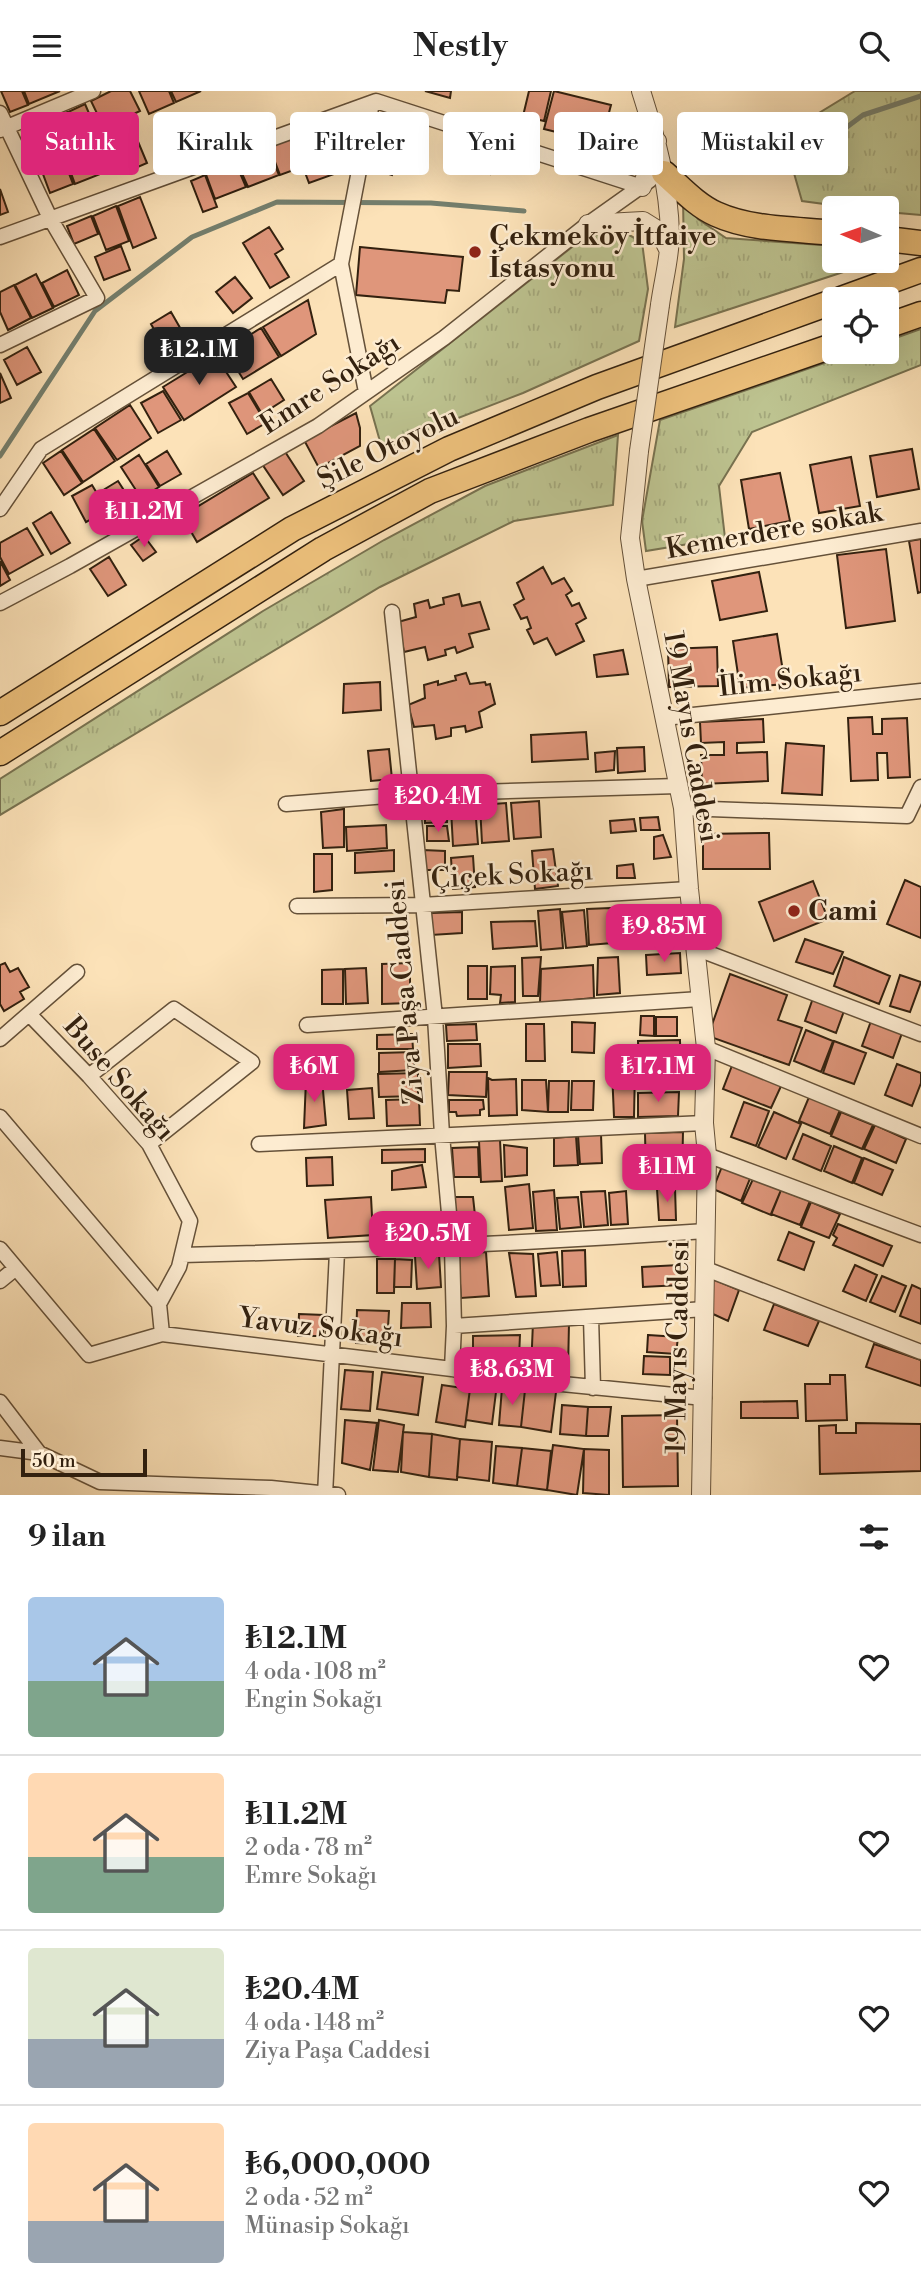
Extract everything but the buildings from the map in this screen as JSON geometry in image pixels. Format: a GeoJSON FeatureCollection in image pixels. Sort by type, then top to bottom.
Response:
{"type":"FeatureCollection","features":[{"type":"Feature","properties":{"kind":"highway"},"geometry":{"type":"LineString","coordinates":[[664,173],[688,195],[714,213],[740,223],[822,232]]}},
{"type":"Feature","properties":{"kind":"highway"},"geometry":{"type":"LineString","coordinates":[[900,241],[921,243]]}},
{"type":"Feature","properties":{"kind":"highway"},"geometry":{"type":"LineString","coordinates":[[874,287],[921,270]]}},
{"type":"Feature","properties":{"kind":"highway","name":"Şile Otoyolu"},"geometry":{"type":"LineString","coordinates":[[0,713],[292,529],[449,449],[597,387],[822,307]]}},
{"type":"Feature","properties":{"kind":"highway"},"geometry":{"type":"LineString","coordinates":[[899,322],[921,314]]}},
{"type":"Feature","properties":{"kind":"highway","name":"Şile Otoyolu"},"geometry":{"type":"LineString","coordinates":[[0,753],[323,549],[429,491],[589,430],[822,349]]}},
{"type":"Feature","properties":{"kind":"street"},"geometry":{"type":"LineString","coordinates":[[3,129],[93,91]]}},
{"type":"Feature","properties":{"kind":"street","name":"19 Mayıs Caddesi"},"geometry":{"type":"LineString","coordinates":[[641,91],[648,112]]}},
{"type":"Feature","properties":{"kind":"street"},"geometry":{"type":"LineString","coordinates":[[0,237],[376,101],[642,187],[646,175]]}},
{"type":"Feature","properties":{"kind":"street"},"geometry":{"type":"LineString","coordinates":[[366,393],[341,264],[372,103]]}},
{"type":"Feature","properties":{"kind":"street"},"geometry":{"type":"LineString","coordinates":[[0,113],[3,129],[50,218],[97,298],[0,345]]}},
{"type":"Feature","properties":{"kind":"street","name":"19 Mayıs Caddesi"},"geometry":{"type":"LineString","coordinates":[[663,168],[670,236],[639,451],[630,538],[683,808],[706,1048],[706,1269],[701,1495]]}},
{"type":"Feature","properties":{"kind":"street","name":"Emre Sokağı"},"geometry":{"type":"LineString","coordinates":[[0,603],[318,426],[444,338],[588,224],[653,177],[664,173]]}},
{"type":"Feature","properties":{"kind":"street"},"geometry":{"type":"LineString","coordinates":[[588,224],[643,221],[659,231],[668,249]]}},
{"type":"Feature","properties":{"kind":"street"},"geometry":{"type":"LineString","coordinates":[[0,509],[41,449],[341,264]]}},
{"type":"Feature","properties":{"kind":"street","name":"Kemerdere sokak"},"geometry":{"type":"LineString","coordinates":[[636,579],[921,531]]}},
{"type":"Feature","properties":{"kind":"street","name":"Ziya Paşa Caddesi"},"geometry":{"type":"LineString","coordinates":[[392,612],[435,1017],[452,1247],[452,1369]]}},
{"type":"Feature","properties":{"kind":"street","name":"İlim Sokağı"},"geometry":{"type":"LineString","coordinates":[[664,718],[921,691]]}},
{"type":"Feature","properties":{"kind":"street"},"geometry":{"type":"LineString","coordinates":[[286,804],[412,795],[678,786]]}},
{"type":"Feature","properties":{"kind":"street"},"geometry":{"type":"LineString","coordinates":[[683,808],[907,816],[921,787]]}},
{"type":"Feature","properties":{"kind":"street","name":"Çiçek Sokağı"},"geometry":{"type":"LineString","coordinates":[[297,906],[422,905],[689,889]]}},
{"type":"Feature","properties":{"kind":"street"},"geometry":{"type":"LineString","coordinates":[[695,948],[921,1034]]}},
{"type":"Feature","properties":{"kind":"street"},"geometry":{"type":"LineString","coordinates":[[0,1039],[77,972]]}},
{"type":"Feature","properties":{"kind":"street"},"geometry":{"type":"LineString","coordinates":[[307,1025],[700,999]]}},
{"type":"Feature","properties":{"kind":"street"},"geometry":{"type":"LineString","coordinates":[[89,1076],[174,1009],[252,1062],[149,1144]]}},
{"type":"Feature","properties":{"kind":"street","name":"Buse Sokağı"},"geometry":{"type":"LineString","coordinates":[[30,1015],[149,1144],[190,1221],[179,1267],[159,1304]]}},
{"type":"Feature","properties":{"kind":"street"},"geometry":{"type":"LineString","coordinates":[[706,1048],[921,1136]]}},
{"type":"Feature","properties":{"kind":"street"},"geometry":{"type":"LineString","coordinates":[[0,1117],[159,1304],[162,1334]]}},
{"type":"Feature","properties":{"kind":"street"},"geometry":{"type":"LineString","coordinates":[[259,1144],[704,1123]]}},
{"type":"Feature","properties":{"kind":"street"},"geometry":{"type":"LineString","coordinates":[[707,1155],[921,1235]]}},
{"type":"Feature","properties":{"kind":"street"},"geometry":{"type":"LineString","coordinates":[[181,1255],[452,1247],[706,1231]]}},
{"type":"Feature","properties":{"kind":"street","name":"Yavuz Sokağı"},"geometry":{"type":"LineString","coordinates":[[0,1249],[89,1355],[162,1334],[452,1369],[502,1378],[704,1398]]}},
{"type":"Feature","properties":{"kind":"street"},"geometry":{"type":"LineString","coordinates":[[0,1448],[39,1453],[100,1482],[271,1488],[330,1494],[337,1252]]}},
{"type":"Feature","properties":{"kind":"street"},"geometry":{"type":"LineString","coordinates":[[0,1281],[16,1268]]}},
{"type":"Feature","properties":{"kind":"street"},"geometry":{"type":"LineString","coordinates":[[706,1269],[921,1352]]}},
{"type":"Feature","properties":{"kind":"street"},"geometry":{"type":"LineString","coordinates":[[454,1327],[705,1309]]}},
{"type":"Feature","properties":{"kind":"street"},"geometry":{"type":"LineString","coordinates":[[592,1317],[593,1388]]}},
{"type":"Feature","properties":{"kind":"street"},"geometry":{"type":"LineString","coordinates":[[0,1402],[39,1453]]}},
{"type":"Feature","properties":{"kind":"green space"},"geometry":{"type":"Polygon","coordinates":[[[855,91],[921,91],[921,215],[900,213],[900,196],[822,196],[822,204],[802,201],[795,175],[848,175],[848,112],[821,112],[855,91]]]}},
{"type":"Feature","properties":{"kind":"green space"},"geometry":{"type":"Polygon","coordinates":[[[683,198],[698,219],[726,238],[822,245],[822,273],[840,273],[675,327],[684,259],[683,198]]]}},
{"type":"Feature","properties":{"kind":"green space"},"geometry":{"type":"Polygon","coordinates":[[[616,228],[642,242],[648,289],[639,341],[523,393],[409,437],[383,452],[370,406],[581,240],[616,228]]]}},
{"type":"Feature","properties":{"kind":"green space"},"geometry":{"type":"Polygon","coordinates":[[[921,329],[921,365],[752,432],[719,486],[725,538],[646,551],[642,521],[660,420],[822,364],[899,364],[899,337],[921,329]]]}},
{"type":"Feature","properties":{"kind":"green space"},"geometry":{"type":"Polygon","coordinates":[[[618,435],[613,505],[514,521],[380,587],[0,815],[0,779],[263,611],[384,540],[485,486],[618,435]]]}},
{"type":"Feature","properties":{"kind":"waterway"},"geometry":{"type":"LineString","coordinates":[[848,126],[863,115],[921,96]]}},
{"type":"Feature","properties":{"kind":"waterway"},"geometry":{"type":"LineString","coordinates":[[0,456],[95,311],[192,237],[277,202],[431,203],[524,211]]}},
{"type":"Feature","properties":{"kind":"place","name":"Çekmeköy İtfaiye İstasyonu"},"geometry":{"type":"Point","coordinates":[475,252]}},
{"type":"Feature","properties":{"kind":"place","name":"Cami"},"geometry":{"type":"Point","coordinates":[794,911]}}]}
